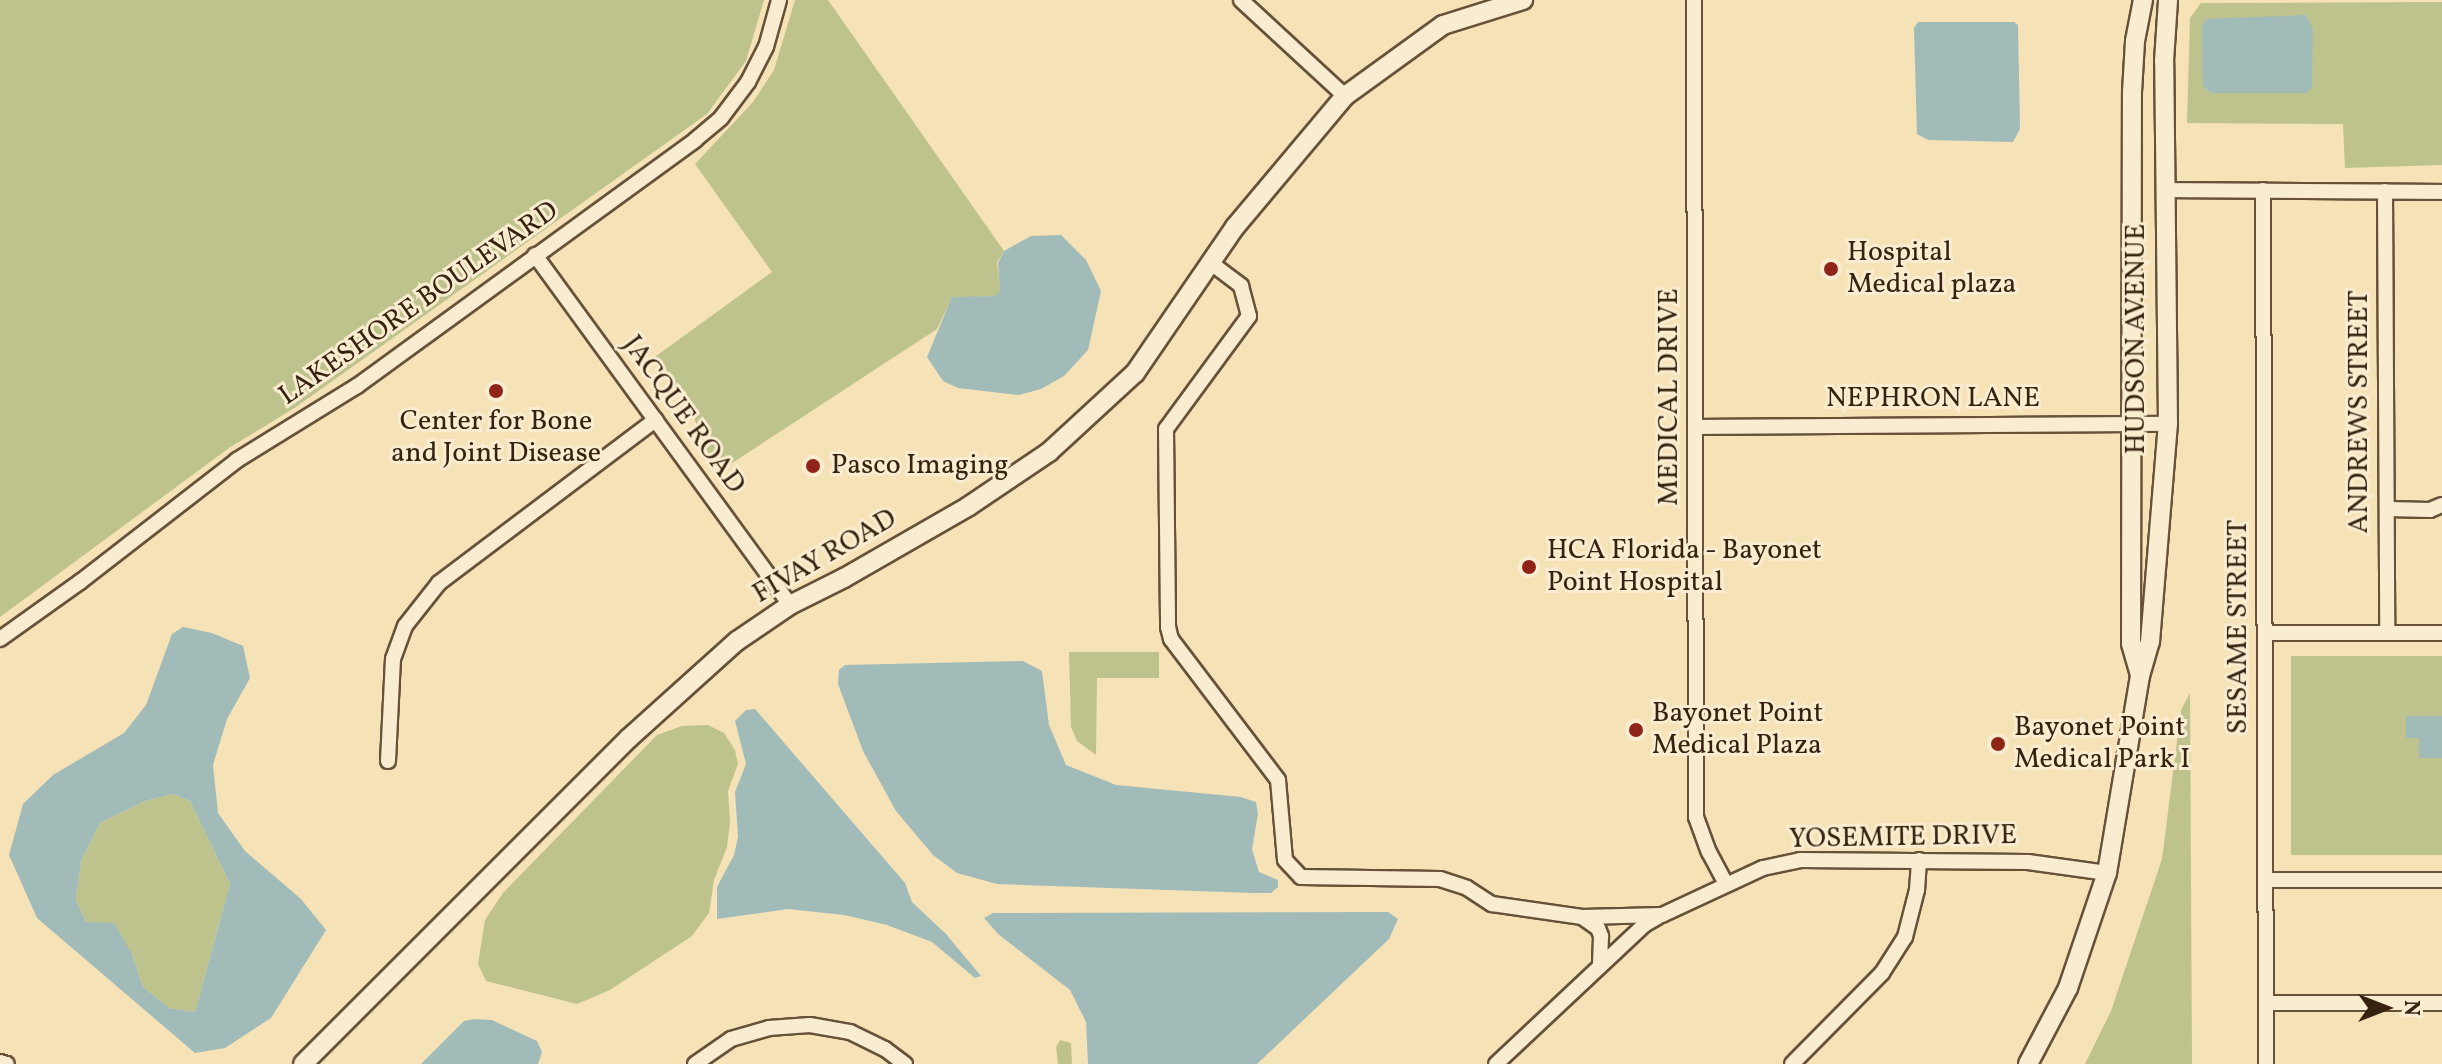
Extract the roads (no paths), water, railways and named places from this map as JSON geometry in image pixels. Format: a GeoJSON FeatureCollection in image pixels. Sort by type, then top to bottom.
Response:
{"type":"FeatureCollection","features":[{"type":"Feature","properties":{"kind":"street","name":"LAKESHORE BOULEVARD"},"geometry":{"type":"LineString","coordinates":[[0,639],[80,582],[237,460],[357,386],[721,118],[748,82],[766,47],[779,0]]}},
{"type":"Feature","properties":{"kind":"street"},"geometry":{"type":"LineString","coordinates":[[1241,0],[1345,96]]}},
{"type":"Feature","properties":{"kind":"street","name":"FIVAY ROAD"},"geometry":{"type":"LineString","coordinates":[[303,1064],[628,739],[737,641],[790,605],[957,514],[1049,452],[1135,373],[1235,227],[1345,96],[1443,25],[1523,0]]}},
{"type":"Feature","properties":{"kind":"street","name":"MEDICAL DRIVE"},"geometry":{"type":"LineString","coordinates":[[1694,0],[1696,817],[1726,884]]}},
{"type":"Feature","properties":{"kind":"street","name":"HUDSON AVENUE"},"geometry":{"type":"LineString","coordinates":[[2140,676],[2131,644],[2134,424],[2132,92],[2135,41],[2143,0]]}},
{"type":"Feature","properties":{"kind":"street","name":"HUDSON AVENUE"},"geometry":{"type":"LineString","coordinates":[[2028,1064],[2068,988],[2107,873],[2140,676],[2150,642],[2168,424],[2164,190],[2168,0]]}},
{"type":"Feature","properties":{"kind":"street"},"geometry":{"type":"LineString","coordinates":[[2164,190],[2442,192]]}},
{"type":"Feature","properties":{"kind":"street","name":"SESAME STREET"},"geometry":{"type":"LineString","coordinates":[[2263,190],[2266,1064]]}},
{"type":"Feature","properties":{"kind":"street","name":"ANDREWS STREET"},"geometry":{"type":"LineString","coordinates":[[2385,191],[2387,633]]}},
{"type":"Feature","properties":{"kind":"street","name":"JACQUE ROAD"},"geometry":{"type":"LineString","coordinates":[[535,255],[790,605]]}},
{"type":"Feature","properties":{"kind":"street","name":"YOSEMITE DRIVE"},"geometry":{"type":"LineString","coordinates":[[1211,263],[1241,286],[1249,316],[1166,429],[1168,627],[1171,639],[1278,780],[1285,860],[1301,877],[1440,879],[1467,888],[1492,904],[1582,917],[1662,915]]}},
{"type":"Feature","properties":{"kind":"street"},"geometry":{"type":"LineString","coordinates":[[388,761],[393,659],[405,626],[439,583],[655,420]]}},
{"type":"Feature","properties":{"kind":"street","name":"NEPHRON LANE"},"geometry":{"type":"LineString","coordinates":[[1697,427],[2168,424]]}},
{"type":"Feature","properties":{"kind":"street"},"geometry":{"type":"LineString","coordinates":[[2387,509],[2430,510],[2442,505]]}},
{"type":"Feature","properties":{"kind":"street"},"geometry":{"type":"LineString","coordinates":[[2265,633],[2442,633]]}},
{"type":"Feature","properties":{"kind":"street","name":"YOSEMITE DRIVE"},"geometry":{"type":"LineString","coordinates":[[1496,1064],[1644,925],[1763,868],[1800,860],[1919,860],[2028,862],[2107,873]]}},
{"type":"Feature","properties":{"kind":"street"},"geometry":{"type":"LineString","coordinates":[[1792,1064],[1882,973],[1905,937],[1917,890],[1919,860]]}},
{"type":"Feature","properties":{"kind":"street"},"geometry":{"type":"LineString","coordinates":[[2266,880],[2442,880]]}},
{"type":"Feature","properties":{"kind":"street"},"geometry":{"type":"LineString","coordinates":[[1582,917],[1598,928],[1601,936],[1600,966]]}},
{"type":"Feature","properties":{"kind":"street"},"geometry":{"type":"LineString","coordinates":[[2266,1003],[2442,1003]]}},
{"type":"Feature","properties":{"kind":"street"},"geometry":{"type":"LineString","coordinates":[[695,1064],[731,1039],[769,1028],[810,1025],[850,1032],[885,1049],[905,1064]]}},
{"type":"Feature","properties":{"kind":"street"},"geometry":{"type":"LineString","coordinates":[[0,1062],[7,1064]]}},
{"type":"Feature","properties":{"kind":"water"},"geometry":{"type":"Polygon","coordinates":[[[2306,15],[2313,29],[2312,87],[2307,93],[2211,93],[2203,86],[2202,26],[2206,19],[2306,15]]]}},
{"type":"Feature","properties":{"kind":"water"},"geometry":{"type":"Polygon","coordinates":[[[1918,22],[2014,22],[2018,25],[2020,129],[2013,142],[1928,140],[1917,134],[1914,28],[1918,22]]]}},
{"type":"Feature","properties":{"kind":"water"},"geometry":{"type":"Polygon","coordinates":[[[1061,235],[1086,260],[1101,291],[1088,350],[1064,376],[1041,389],[1019,395],[958,388],[943,381],[927,357],[952,297],[995,296],[1000,290],[998,263],[1004,251],[1031,236],[1061,235]]]}},
{"type":"Feature","properties":{"kind":"water"},"geometry":{"type":"Polygon","coordinates":[[[183,627],[212,633],[243,646],[250,678],[227,719],[213,765],[218,813],[245,851],[301,899],[326,930],[271,1018],[225,1048],[195,1053],[37,918],[9,855],[23,804],[53,775],[124,733],[146,705],[172,634],[183,627]],[[173,794],[145,801],[100,823],[81,861],[76,900],[86,922],[114,923],[132,954],[143,987],[169,1008],[195,1012],[230,884],[190,801],[173,794]]]}},
{"type":"Feature","properties":{"kind":"water"},"geometry":{"type":"Polygon","coordinates":[[[1023,661],[1042,671],[1049,725],[1066,765],[1116,785],[1241,797],[1256,802],[1258,814],[1252,849],[1259,872],[1278,880],[1278,887],[1271,893],[1254,893],[997,884],[957,873],[933,855],[896,811],[863,751],[838,684],[839,670],[845,665],[1023,661]]]}},
{"type":"Feature","properties":{"kind":"water"},"geometry":{"type":"Polygon","coordinates":[[[755,709],[905,883],[912,902],[946,934],[981,976],[975,978],[932,942],[887,925],[844,915],[788,909],[717,919],[717,887],[734,855],[738,837],[735,792],[746,764],[735,721],[746,710],[755,709]]]}},
{"type":"Feature","properties":{"kind":"water"},"geometry":{"type":"Polygon","coordinates":[[[2406,716],[2442,716],[2442,758],[2419,758],[2419,738],[2406,738],[2406,716]]]}},
{"type":"Feature","properties":{"kind":"water"},"geometry":{"type":"Polygon","coordinates":[[[1388,912],[1398,919],[1389,939],[1257,1064],[1088,1064],[1086,1022],[1070,990],[998,934],[984,918],[993,913],[1388,912]]]}},
{"type":"Feature","properties":{"kind":"water"},"geometry":{"type":"Polygon","coordinates":[[[492,1020],[537,1041],[542,1052],[538,1064],[421,1064],[464,1021],[492,1020]]]}},
{"type":"Feature","properties":{"kind":"place","name":"Hospital Medical plaza"},"geometry":{"type":"Point","coordinates":[1831,269]}},
{"type":"Feature","properties":{"kind":"place","name":"Center for Bone and Joint Disease"},"geometry":{"type":"Point","coordinates":[496,391]}},
{"type":"Feature","properties":{"kind":"place","name":"Pasco Imaging"},"geometry":{"type":"Point","coordinates":[813,466]}},
{"type":"Feature","properties":{"kind":"place","name":"HCA Florida - Bayonet Point Hospital"},"geometry":{"type":"Point","coordinates":[1529,567]}},
{"type":"Feature","properties":{"kind":"place","name":"Bayonet Point Medical Plaza"},"geometry":{"type":"Point","coordinates":[1636,730]}},
{"type":"Feature","properties":{"kind":"place","name":"Bayonet Point Medical Park I"},"geometry":{"type":"Point","coordinates":[1998,744]}}]}
